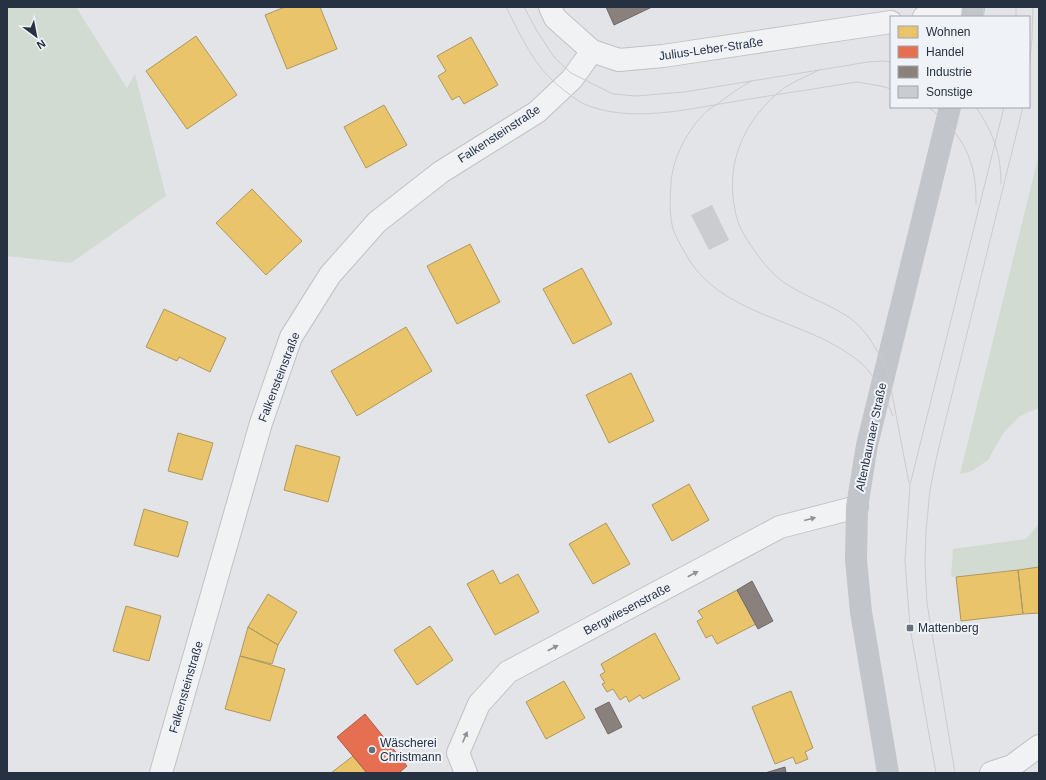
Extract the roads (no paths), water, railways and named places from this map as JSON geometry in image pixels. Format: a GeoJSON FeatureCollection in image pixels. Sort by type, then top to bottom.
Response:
{"type":"FeatureCollection","features":[{"type":"Feature","properties":{"kind":"main road","name":"Altenbaunaer Straße"},"geometry":{"type":"LineString","coordinates":[[888,773],[861,612],[856,560],[857,507],[867,445],[950,108]]}},
{"type":"Feature","properties":{"kind":"street","name":"Julius-Leber-Straße"},"geometry":{"type":"LineString","coordinates":[[550,7],[555,18],[592,51],[620,60],[663,56],[890,22]]}},
{"type":"Feature","properties":{"kind":"street"},"geometry":{"type":"LineString","coordinates":[[932,16],[973,11]]}},
{"type":"Feature","properties":{"kind":"street","name":"Falkensteinstraße"},"geometry":{"type":"LineString","coordinates":[[161,773],[261,424],[291,337],[330,275],[376,222],[441,172],[537,112],[572,78],[592,51]]}},
{"type":"Feature","properties":{"kind":"street","name":"Bergwiesenstraße"},"geometry":{"type":"LineString","coordinates":[[466,773],[458,753],[479,704],[508,672],[780,527],[857,507]]}},
{"type":"Feature","properties":{"kind":"street"},"geometry":{"type":"LineString","coordinates":[[991,773],[1012,766],[1039,746]]}},
{"type":"Feature","properties":{"kind":"tram line"},"geometry":{"type":"LineString","coordinates":[[506,7],[525,44],[539,66],[548,76],[578,101],[600,110],[640,114],[661,113],[857,82],[890,89]]}},
{"type":"Feature","properties":{"kind":"tram line"},"geometry":{"type":"LineString","coordinates":[[524,7],[537,31],[554,57],[571,73],[613,94],[637,96],[684,92],[868,62],[890,62]]}},
{"type":"Feature","properties":{"kind":"tram line"},"geometry":{"type":"LineString","coordinates":[[1016,7],[1016,16]]}},
{"type":"Feature","properties":{"kind":"tram line"},"geometry":{"type":"LineString","coordinates":[[1030,59],[1033,7]]}},
{"type":"Feature","properties":{"kind":"tram line"},"geometry":{"type":"LineString","coordinates":[[819,70],[784,88],[769,101],[746,131],[734,165],[732,184],[738,222],[743,233],[758,256],[780,280],[851,318],[865,333],[877,350],[889,378],[909,483]]}},
{"type":"Feature","properties":{"kind":"tram line"},"geometry":{"type":"LineString","coordinates":[[751,81],[705,113],[685,139],[677,156],[672,175],[670,202],[674,232],[699,273],[719,291],[741,304],[817,336],[841,348],[862,364],[872,375],[884,395],[893,416]]}},
{"type":"Feature","properties":{"kind":"tram line"},"geometry":{"type":"LineString","coordinates":[[929,108],[950,127],[966,149],[974,174],[976,204]]}},
{"type":"Feature","properties":{"kind":"tram line"},"geometry":{"type":"LineString","coordinates":[[977,108],[991,134],[998,152],[1001,184]]}},
{"type":"Feature","properties":{"kind":"tram line"},"geometry":{"type":"LineString","coordinates":[[936,773],[910,628],[905,560],[910,485],[1004,108]]}},
{"type":"Feature","properties":{"kind":"tram line"},"geometry":{"type":"LineString","coordinates":[[955,773],[927,603],[925,565],[926,531],[930,490],[937,455],[1023,108]]}},
{"type":"Feature","properties":{"kind":"place","name":"Mattenberg"},"geometry":{"type":"Point","coordinates":[910,628]}},
{"type":"Feature","properties":{"kind":"place","name":"Wäscherei Christmann"},"geometry":{"type":"Point","coordinates":[372,750]}}]}
